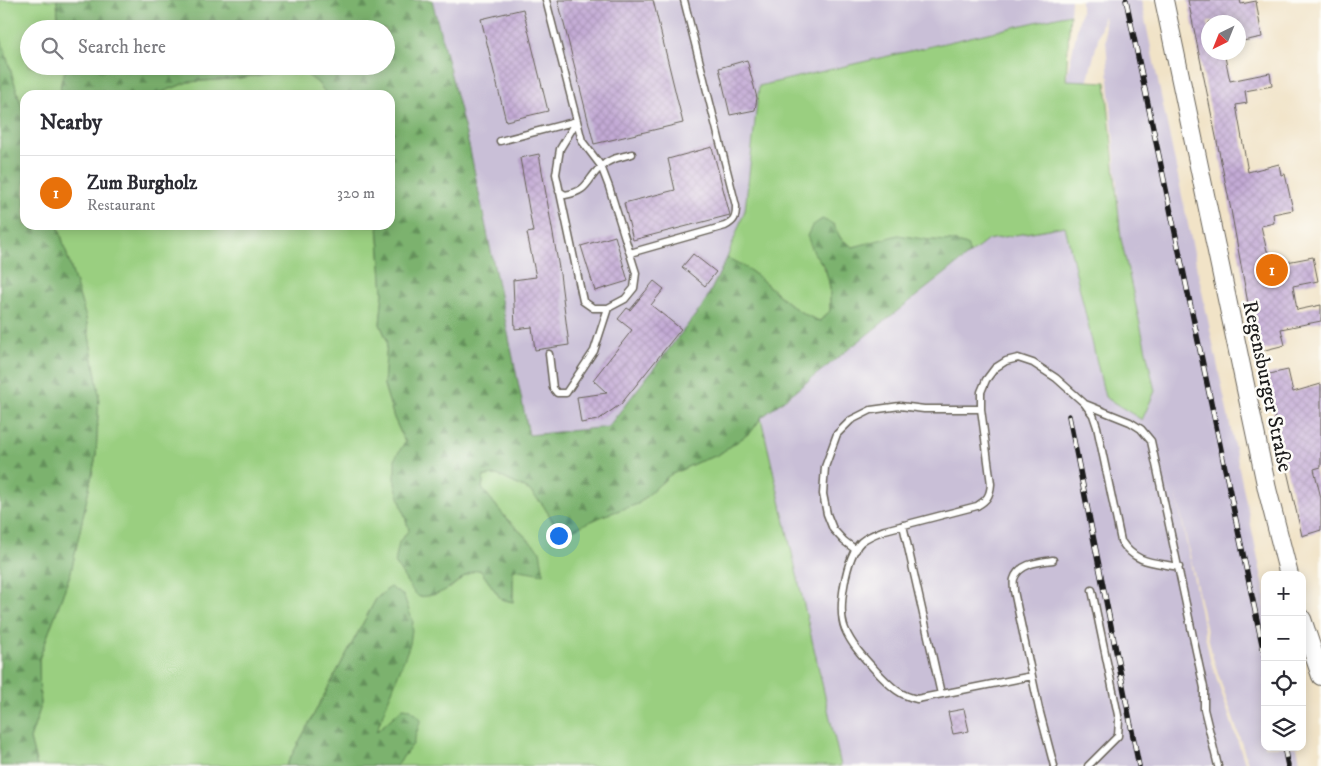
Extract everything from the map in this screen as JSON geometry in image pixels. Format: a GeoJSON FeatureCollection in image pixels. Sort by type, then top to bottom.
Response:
{"type":"FeatureCollection","features":[{"type":"Feature","properties":{"kind":"main road","name":"Regensburger Straße"},"geometry":{"type":"LineString","coordinates":[[1164,0],[1267,489],[1288,571]]}},
{"type":"Feature","properties":{"kind":"main road"},"geometry":{"type":"LineString","coordinates":[[1306,632],[1321,676]]}},
{"type":"Feature","properties":{"kind":"lane"},"geometry":{"type":"LineString","coordinates":[[546,0],[577,121],[582,141],[600,166],[609,187],[636,273],[634,288],[625,299],[608,308],[593,308],[583,301],[556,174],[560,149],[577,121]]}},
{"type":"Feature","properties":{"kind":"lane"},"geometry":{"type":"LineString","coordinates":[[630,253],[725,226],[732,223],[736,217],[736,206],[684,0]]}},
{"type":"Feature","properties":{"kind":"lane"},"geometry":{"type":"LineString","coordinates":[[500,141],[577,121]]}},
{"type":"Feature","properties":{"kind":"lane"},"geometry":{"type":"LineString","coordinates":[[559,190],[565,195],[577,193],[586,185],[600,166],[610,160],[632,154]]}},
{"type":"Feature","properties":{"kind":"lane"},"geometry":{"type":"LineString","coordinates":[[549,354],[553,388],[557,394],[566,393],[594,351],[608,308]]}},
{"type":"Feature","properties":{"kind":"lane"},"geometry":{"type":"LineString","coordinates":[[1032,676],[917,699],[906,697],[894,689],[850,641],[844,627],[841,608],[847,572],[852,557],[861,542],[871,536],[904,525],[977,506],[986,500],[990,494],[991,484],[981,409],[981,392],[986,380],[995,368],[1006,361],[1018,358],[1034,363],[1056,378],[1084,403],[1092,414],[1097,427],[1121,540],[1128,552],[1141,560],[1179,566]]}},
{"type":"Feature","properties":{"kind":"lane"},"geometry":{"type":"LineString","coordinates":[[1084,403],[1130,422],[1141,429],[1151,442],[1179,566],[1204,688],[1204,709],[1218,766]]}},
{"type":"Feature","properties":{"kind":"lane"},"geometry":{"type":"LineString","coordinates":[[856,550],[833,529],[822,494],[825,467],[837,434],[851,420],[871,410],[900,406],[924,409],[981,409]]}},
{"type":"Feature","properties":{"kind":"lane"},"geometry":{"type":"LineString","coordinates":[[904,525],[941,694]]}},
{"type":"Feature","properties":{"kind":"lane"},"geometry":{"type":"LineString","coordinates":[[1053,560],[1022,568],[1014,578],[1014,591],[1038,710],[1054,766]]}},
{"type":"Feature","properties":{"kind":"lane"},"geometry":{"type":"LineString","coordinates":[[1088,766],[1118,736],[1119,720],[1092,590]]}},
{"type":"Feature","properties":{"kind":"shaded area"},"geometry":{"type":"Polygon","coordinates":[[[432,0],[1071,0],[1070,14],[759,86],[745,210],[727,258],[704,304],[608,427],[529,435],[470,150],[432,0]]]}},
{"type":"Feature","properties":{"kind":"shaded area"},"geometry":{"type":"Polygon","coordinates":[[[1081,0],[1141,0],[1261,573],[1261,751],[1298,751],[1301,766],[1249,766],[1213,658],[1175,488],[1210,659],[1246,766],[841,766],[761,418],[988,240],[1065,226],[1105,396],[1154,390],[1121,238],[1104,15],[1086,87],[1066,81],[1081,11],[1081,0]]]}},
{"type":"Feature","properties":{"kind":"green space"},"geometry":{"type":"Polygon","coordinates":[[[0,0],[57,0],[59,20],[20,20],[20,75],[64,75],[61,90],[20,90],[20,101],[0,36],[0,0]]]}},
{"type":"Feature","properties":{"kind":"green space"},"geometry":{"type":"Polygon","coordinates":[[[57,0],[432,0],[470,150],[529,435],[608,427],[704,304],[727,258],[765,282],[786,302],[802,313],[820,321],[830,311],[830,287],[825,267],[814,253],[807,236],[812,226],[822,219],[833,224],[841,239],[853,247],[898,235],[930,240],[953,241],[967,245],[970,254],[761,418],[751,432],[718,455],[670,475],[638,504],[605,515],[565,533],[555,525],[543,505],[529,490],[497,475],[484,476],[482,488],[505,517],[540,551],[544,574],[513,569],[513,602],[501,599],[480,570],[467,574],[442,592],[419,597],[412,590],[395,563],[399,542],[409,530],[395,484],[395,458],[405,442],[394,418],[384,385],[387,340],[380,324],[383,293],[378,230],[395,230],[395,90],[323,90],[307,75],[395,75],[395,20],[59,20],[57,0]]]}},
{"type":"Feature","properties":{"kind":"green space"},"geometry":{"type":"Polygon","coordinates":[[[1070,14],[1066,80],[1106,82],[1121,239],[1155,391],[1142,420],[1105,397],[1065,226],[988,240],[970,254],[967,245],[955,242],[926,240],[880,242],[853,247],[841,239],[833,224],[814,253],[827,273],[829,286],[830,311],[819,321],[793,307],[750,271],[727,258],[745,210],[759,86],[1070,14]]]}},
{"type":"Feature","properties":{"kind":"green space"},"geometry":{"type":"Polygon","coordinates":[[[0,36],[20,101],[20,230],[60,230],[86,318],[99,394],[96,456],[71,572],[39,659],[40,709],[30,739],[37,766],[0,766],[0,36]]]}},
{"type":"Feature","properties":{"kind":"green space"},"geometry":{"type":"Polygon","coordinates":[[[260,75],[307,75],[323,90],[168,90],[188,82],[260,75]]]}},
{"type":"Feature","properties":{"kind":"green space"},"geometry":{"type":"Polygon","coordinates":[[[260,75],[188,82],[168,90],[61,90],[63,76],[260,75]]]}},
{"type":"Feature","properties":{"kind":"green space"},"geometry":{"type":"Polygon","coordinates":[[[60,230],[378,230],[383,293],[380,324],[387,340],[384,385],[394,418],[405,442],[396,458],[404,512],[409,530],[399,542],[449,589],[471,571],[480,570],[501,599],[513,602],[513,568],[540,551],[505,517],[482,488],[484,476],[497,475],[529,490],[543,505],[555,525],[565,533],[605,515],[638,504],[670,475],[718,455],[751,432],[761,418],[841,766],[396,766],[413,744],[376,733],[390,692],[390,587],[376,599],[286,766],[37,766],[30,739],[40,709],[39,659],[71,572],[96,456],[99,394],[86,318],[60,230]]]}},
{"type":"Feature","properties":{"kind":"green space"},"geometry":{"type":"Polygon","coordinates":[[[390,587],[404,596],[413,622],[410,644],[376,732],[403,708],[411,709],[421,719],[413,744],[396,766],[286,766],[376,599],[390,587]]]}},
{"type":"Feature","properties":{"kind":"building"},"geometry":{"type":"Polygon","coordinates":[[[558,0],[653,0],[683,123],[594,144],[558,0]]]}},
{"type":"Feature","properties":{"kind":"building"},"geometry":{"type":"Polygon","coordinates":[[[1188,0],[1240,0],[1241,4],[1256,1],[1262,37],[1246,40],[1246,15],[1201,15],[1201,60],[1226,60],[1230,81],[1270,73],[1272,86],[1245,91],[1247,103],[1236,105],[1248,172],[1279,164],[1281,175],[1285,174],[1293,210],[1273,214],[1274,223],[1261,226],[1267,251],[1271,265],[1313,257],[1318,281],[1293,286],[1297,310],[1321,305],[1321,321],[1281,329],[1285,345],[1261,351],[1254,319],[1251,320],[1231,210],[1188,0]]]}},
{"type":"Feature","properties":{"kind":"building"},"geometry":{"type":"Polygon","coordinates":[[[523,9],[548,111],[506,121],[481,19],[523,9]]]}},
{"type":"Feature","properties":{"kind":"building"},"geometry":{"type":"Polygon","coordinates":[[[747,60],[757,98],[755,110],[730,115],[719,68],[747,60]]]}},
{"type":"Feature","properties":{"kind":"building"},"geometry":{"type":"Polygon","coordinates":[[[712,147],[730,215],[633,240],[624,203],[675,190],[668,159],[712,147]]]}},
{"type":"Feature","properties":{"kind":"building"},"geometry":{"type":"Polygon","coordinates":[[[539,154],[560,274],[569,345],[535,350],[532,327],[515,329],[513,280],[536,277],[527,233],[533,232],[520,158],[539,154]]]}},
{"type":"Feature","properties":{"kind":"building"},"geometry":{"type":"Polygon","coordinates":[[[615,236],[628,281],[595,291],[581,246],[615,236]]]}},
{"type":"Feature","properties":{"kind":"building"},"geometry":{"type":"Polygon","coordinates":[[[693,254],[716,272],[705,286],[682,267],[693,254]]]}},
{"type":"Feature","properties":{"kind":"building"},"geometry":{"type":"Polygon","coordinates":[[[654,281],[664,289],[651,305],[681,329],[621,404],[598,420],[581,423],[577,397],[607,393],[593,380],[632,330],[618,319],[627,308],[630,310],[654,281]]]}},
{"type":"Feature","properties":{"kind":"building"},"geometry":{"type":"Polygon","coordinates":[[[1288,370],[1293,392],[1321,384],[1321,467],[1314,469],[1321,498],[1321,530],[1302,536],[1265,375],[1288,370]]]}},
{"type":"Feature","properties":{"kind":"building"},"geometry":{"type":"Polygon","coordinates":[[[964,709],[969,731],[953,734],[948,712],[964,709]]]}},
{"type":"Feature","properties":{"kind":"railway"},"geometry":{"type":"LineString","coordinates":[[1126,0],[1261,639]]}},
{"type":"Feature","properties":{"kind":"railway"},"geometry":{"type":"LineString","coordinates":[[1069,416],[1139,766]]}},
{"type":"Feature","properties":{"kind":"railway"},"geometry":{"type":"LineString","coordinates":[[1285,751],[1288,766]]}},
{"type":"Feature","properties":{"kind":"place","name":"Zum Burgholz"},"geometry":{"type":"Point","coordinates":[1272,270]}}]}
